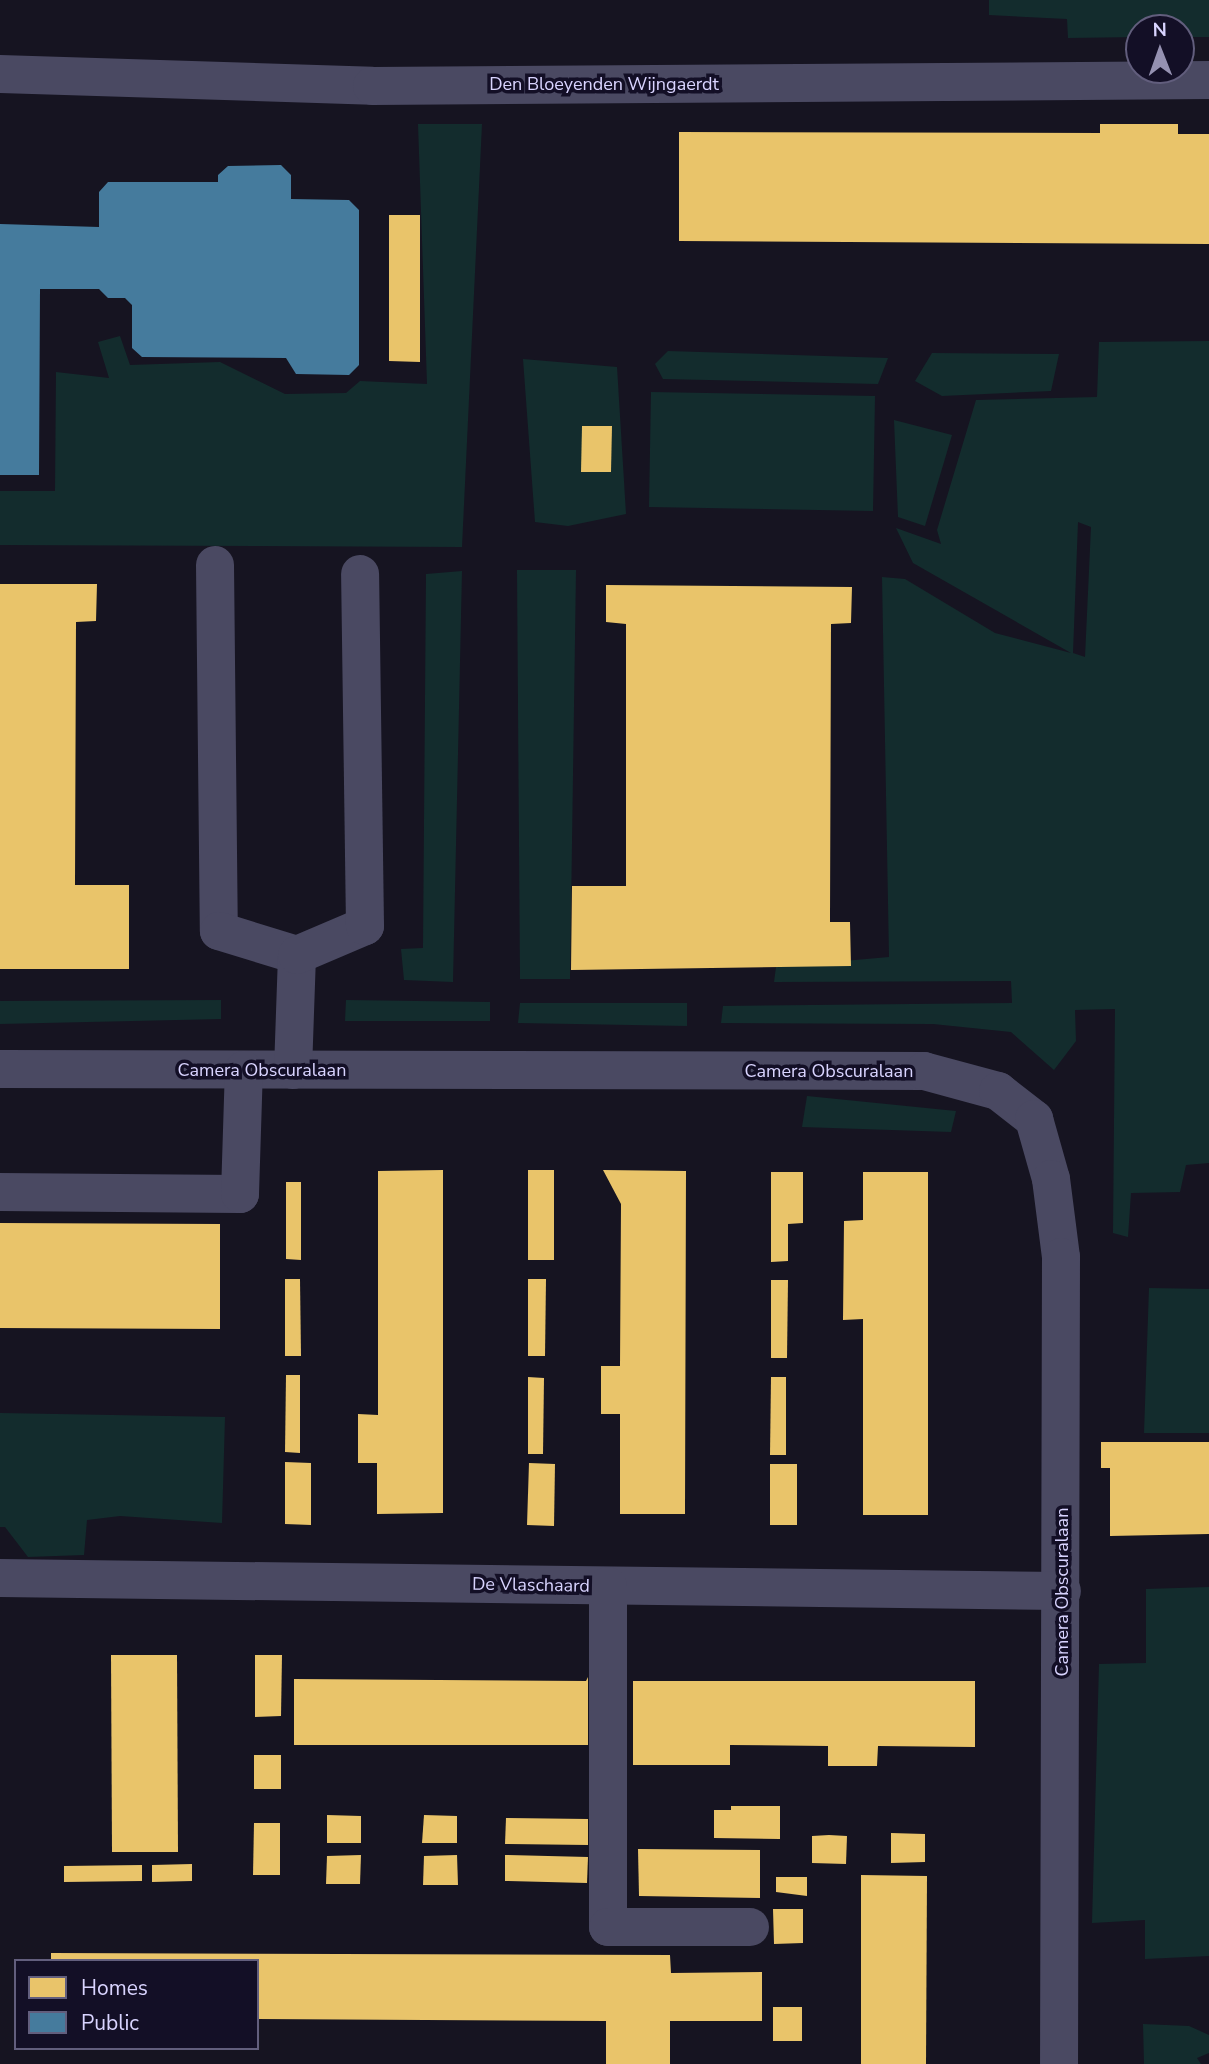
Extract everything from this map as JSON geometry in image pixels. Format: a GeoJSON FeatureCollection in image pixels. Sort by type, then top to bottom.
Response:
{"type":"FeatureCollection","features":[{"type":"Feature","properties":{"kind":"street","name":"Den Bloeyenden Wijngaerdt"},"geometry":{"type":"LineString","coordinates":[[0,74],[372,86],[1209,80]]}},
{"type":"Feature","properties":{"kind":"street"},"geometry":{"type":"LineString","coordinates":[[215,565],[219,931],[298,956],[365,926],[360,574]]}},
{"type":"Feature","properties":{"kind":"street"},"geometry":{"type":"LineString","coordinates":[[293,1070],[298,956]]}},
{"type":"Feature","properties":{"kind":"street","name":"Camera Obscuralaan"},"geometry":{"type":"LineString","coordinates":[[0,1069],[924,1071],[998,1091],[1034,1119],[1051,1178],[1061,1257],[1059,2064]]}},
{"type":"Feature","properties":{"kind":"street"},"geometry":{"type":"LineString","coordinates":[[0,1192],[240,1194],[244,1070]]}},
{"type":"Feature","properties":{"kind":"street","name":"De Vlaschaard"},"geometry":{"type":"LineString","coordinates":[[0,1578],[1062,1591]]}},
{"type":"Feature","properties":{"kind":"street"},"geometry":{"type":"LineString","coordinates":[[608,1586],[608,1927],[750,1927]]}},
{"type":"Feature","properties":{"kind":"green space"},"geometry":{"type":"Polygon","coordinates":[[[989,0],[1209,0],[1209,37],[1195,37],[1195,14],[1125,14],[1125,37],[1068,38],[1067,19],[989,15],[989,0]]]}},
{"type":"Feature","properties":{"kind":"green space"},"geometry":{"type":"Polygon","coordinates":[[[418,124],[482,124],[462,547],[0,545],[0,491],[55,491],[56,372],[109,378],[98,342],[120,336],[130,365],[220,362],[285,394],[346,393],[360,381],[427,384],[418,124]]]}},
{"type":"Feature","properties":{"kind":"green space"},"geometry":{"type":"Polygon","coordinates":[[[1209,341],[1209,1163],[1186,1165],[1180,1192],[1131,1193],[1128,1237],[1113,1233],[1115,1009],[1075,1010],[1076,1041],[1054,1070],[1011,1032],[933,1024],[721,1023],[723,1006],[1012,1003],[1011,981],[774,982],[776,967],[889,957],[882,577],[905,579],[995,633],[1071,653],[913,563],[896,528],[941,544],[937,530],[976,400],[1097,397],[1099,342],[1209,341]],[[1078,522],[1073,653],[1085,657],[1091,527],[1078,522]]]}},
{"type":"Feature","properties":{"kind":"green space"},"geometry":{"type":"Polygon","coordinates":[[[668,351],[888,358],[878,384],[663,379],[655,364],[668,351]]]}},
{"type":"Feature","properties":{"kind":"green space"},"geometry":{"type":"Polygon","coordinates":[[[932,353],[1059,354],[1051,391],[942,396],[915,381],[932,353]]]}},
{"type":"Feature","properties":{"kind":"green space"},"geometry":{"type":"Polygon","coordinates":[[[523,359],[617,367],[626,514],[568,526],[535,522],[523,359]]]}},
{"type":"Feature","properties":{"kind":"green space"},"geometry":{"type":"Polygon","coordinates":[[[651,392],[875,396],[873,511],[649,507],[651,392]]]}},
{"type":"Feature","properties":{"kind":"green space"},"geometry":{"type":"Polygon","coordinates":[[[894,420],[952,435],[925,526],[898,517],[894,420]]]}},
{"type":"Feature","properties":{"kind":"green space"},"geometry":{"type":"Polygon","coordinates":[[[517,570],[576,570],[570,979],[520,979],[517,570]]]}},
{"type":"Feature","properties":{"kind":"green space"},"geometry":{"type":"Polygon","coordinates":[[[462,571],[453,982],[404,980],[401,949],[423,948],[426,574],[462,571]]]}},
{"type":"Feature","properties":{"kind":"green space"},"geometry":{"type":"Polygon","coordinates":[[[221,1000],[221,1019],[0,1024],[0,1001],[221,1000]]]}},
{"type":"Feature","properties":{"kind":"green space"},"geometry":{"type":"Polygon","coordinates":[[[346,1000],[490,1002],[490,1021],[345,1021],[346,1000]]]}},
{"type":"Feature","properties":{"kind":"green space"},"geometry":{"type":"Polygon","coordinates":[[[520,1003],[687,1003],[687,1026],[518,1023],[520,1003]]]}},
{"type":"Feature","properties":{"kind":"green space"},"geometry":{"type":"Polygon","coordinates":[[[807,1096],[956,1111],[951,1132],[802,1127],[807,1096]]]}},
{"type":"Feature","properties":{"kind":"green space"},"geometry":{"type":"Polygon","coordinates":[[[1149,1288],[1209,1289],[1209,1433],[1144,1433],[1149,1288]]]}},
{"type":"Feature","properties":{"kind":"green space"},"geometry":{"type":"Polygon","coordinates":[[[0,1413],[225,1417],[222,1523],[120,1516],[87,1520],[84,1555],[28,1557],[5,1527],[0,1527],[0,1413]]]}},
{"type":"Feature","properties":{"kind":"green space"},"geometry":{"type":"Polygon","coordinates":[[[1209,1587],[1209,1956],[1145,1959],[1145,1920],[1092,1923],[1099,1664],[1146,1663],[1146,1589],[1209,1587]]]}},
{"type":"Feature","properties":{"kind":"green space"},"geometry":{"type":"Polygon","coordinates":[[[1143,2024],[1189,2026],[1209,2035],[1209,2053],[1197,2058],[1201,2064],[1144,2064],[1143,2024]]]}},
{"type":"Feature","properties":{"kind":"building: Homes"},"geometry":{"type":"Polygon","coordinates":[[[1100,124],[1178,124],[1178,134],[1209,134],[1209,244],[679,241],[679,132],[1100,133],[1100,124]]]}},
{"type":"Feature","properties":{"kind":"building: Homes"},"geometry":{"type":"Polygon","coordinates":[[[389,215],[420,215],[420,362],[389,361],[389,215]]]}},
{"type":"Feature","properties":{"kind":"building: Homes"},"geometry":{"type":"Polygon","coordinates":[[[582,426],[612,426],[611,472],[581,472],[582,426]]]}},
{"type":"Feature","properties":{"kind":"building: Homes"},"geometry":{"type":"Polygon","coordinates":[[[0,584],[97,584],[96,621],[76,622],[75,885],[129,885],[129,969],[0,969],[0,584]]]}},
{"type":"Feature","properties":{"kind":"building: Homes"},"geometry":{"type":"Polygon","coordinates":[[[606,585],[852,587],[851,623],[831,624],[830,922],[850,922],[851,966],[571,970],[572,886],[626,886],[626,624],[606,622],[606,585]]]}},
{"type":"Feature","properties":{"kind":"building: Homes"},"geometry":{"type":"Polygon","coordinates":[[[443,1170],[443,1513],[377,1514],[377,1463],[358,1463],[358,1414],[378,1415],[378,1171],[443,1170]]]}},
{"type":"Feature","properties":{"kind":"building: Homes"},"geometry":{"type":"Polygon","coordinates":[[[528,1170],[554,1170],[554,1260],[528,1260],[528,1170]]]}},
{"type":"Feature","properties":{"kind":"building: Homes"},"geometry":{"type":"Polygon","coordinates":[[[603,1170],[686,1171],[685,1514],[620,1514],[620,1414],[601,1414],[601,1366],[620,1366],[621,1204],[603,1170]]]}},
{"type":"Feature","properties":{"kind":"building: Homes"},"geometry":{"type":"Polygon","coordinates":[[[771,1172],[803,1172],[803,1223],[788,1224],[788,1261],[771,1262],[771,1172]]]}},
{"type":"Feature","properties":{"kind":"building: Homes"},"geometry":{"type":"Polygon","coordinates":[[[863,1172],[928,1172],[928,1515],[863,1515],[863,1319],[843,1320],[844,1221],[863,1220],[863,1172]]]}},
{"type":"Feature","properties":{"kind":"building: Homes"},"geometry":{"type":"Polygon","coordinates":[[[286,1182],[301,1182],[301,1260],[286,1259],[286,1182]]]}},
{"type":"Feature","properties":{"kind":"building: Homes"},"geometry":{"type":"Polygon","coordinates":[[[0,1223],[220,1224],[220,1329],[0,1328],[0,1223]]]}},
{"type":"Feature","properties":{"kind":"building: Homes"},"geometry":{"type":"Polygon","coordinates":[[[285,1279],[300,1279],[301,1356],[285,1356],[285,1279]]]}},
{"type":"Feature","properties":{"kind":"building: Homes"},"geometry":{"type":"Polygon","coordinates":[[[528,1279],[546,1279],[545,1356],[528,1356],[528,1279]]]}},
{"type":"Feature","properties":{"kind":"building: Homes"},"geometry":{"type":"Polygon","coordinates":[[[771,1280],[788,1280],[787,1358],[771,1358],[771,1280]]]}},
{"type":"Feature","properties":{"kind":"building: Homes"},"geometry":{"type":"Polygon","coordinates":[[[286,1375],[300,1375],[300,1453],[285,1452],[286,1375]]]}},
{"type":"Feature","properties":{"kind":"building: Homes"},"geometry":{"type":"Polygon","coordinates":[[[528,1377],[544,1378],[543,1454],[528,1454],[528,1377]]]}},
{"type":"Feature","properties":{"kind":"building: Homes"},"geometry":{"type":"Polygon","coordinates":[[[771,1377],[786,1377],[786,1455],[770,1455],[771,1377]]]}},
{"type":"Feature","properties":{"kind":"building: Homes"},"geometry":{"type":"Polygon","coordinates":[[[1101,1442],[1209,1442],[1209,1534],[1110,1536],[1110,1468],[1101,1468],[1101,1442]]]}},
{"type":"Feature","properties":{"kind":"building: Homes"},"geometry":{"type":"Polygon","coordinates":[[[285,1462],[311,1463],[311,1525],[285,1524],[285,1462]]]}},
{"type":"Feature","properties":{"kind":"building: Homes"},"geometry":{"type":"Polygon","coordinates":[[[529,1463],[555,1464],[554,1526],[527,1525],[529,1463]]]}},
{"type":"Feature","properties":{"kind":"building: Homes"},"geometry":{"type":"Polygon","coordinates":[[[770,1464],[797,1464],[797,1525],[770,1525],[770,1464]]]}},
{"type":"Feature","properties":{"kind":"building: Homes"},"geometry":{"type":"Polygon","coordinates":[[[111,1655],[177,1655],[178,1852],[112,1852],[111,1655]]]}},
{"type":"Feature","properties":{"kind":"building: Homes"},"geometry":{"type":"Polygon","coordinates":[[[255,1655],[282,1655],[281,1716],[255,1717],[255,1655]]]}},
{"type":"Feature","properties":{"kind":"building: Homes"},"geometry":{"type":"Polygon","coordinates":[[[588,1677],[588,1745],[294,1745],[294,1679],[586,1681],[588,1677]]]}},
{"type":"Feature","properties":{"kind":"building: Homes"},"geometry":{"type":"Polygon","coordinates":[[[633,1681],[975,1681],[975,1747],[878,1746],[877,1766],[828,1766],[828,1746],[730,1745],[730,1765],[633,1765],[633,1681]]]}},
{"type":"Feature","properties":{"kind":"building: Homes"},"geometry":{"type":"Polygon","coordinates":[[[254,1755],[281,1755],[281,1789],[254,1789],[254,1755]]]}},
{"type":"Feature","properties":{"kind":"building: Homes"},"geometry":{"type":"Polygon","coordinates":[[[731,1806],[780,1806],[780,1839],[714,1838],[714,1810],[731,1810],[731,1806]]]}},
{"type":"Feature","properties":{"kind":"building: Homes"},"geometry":{"type":"Polygon","coordinates":[[[327,1815],[361,1816],[361,1843],[327,1843],[327,1815]]]}},
{"type":"Feature","properties":{"kind":"building: Homes"},"geometry":{"type":"Polygon","coordinates":[[[424,1815],[457,1816],[457,1843],[422,1843],[424,1815]]]}},
{"type":"Feature","properties":{"kind":"building: Homes"},"geometry":{"type":"Polygon","coordinates":[[[506,1818],[588,1819],[588,1845],[505,1844],[506,1818]]]}},
{"type":"Feature","properties":{"kind":"building: Homes"},"geometry":{"type":"Polygon","coordinates":[[[254,1823],[280,1823],[280,1875],[253,1875],[254,1823]]]}},
{"type":"Feature","properties":{"kind":"building: Homes"},"geometry":{"type":"Polygon","coordinates":[[[891,1833],[925,1834],[925,1862],[891,1863],[891,1833]]]}},
{"type":"Feature","properties":{"kind":"building: Homes"},"geometry":{"type":"Polygon","coordinates":[[[812,1836],[847,1836],[846,1864],[812,1863],[812,1836]]]}},
{"type":"Feature","properties":{"kind":"building: Homes"},"geometry":{"type":"Polygon","coordinates":[[[638,1849],[760,1850],[760,1898],[639,1896],[638,1849]]]}},
{"type":"Feature","properties":{"kind":"building: Homes"},"geometry":{"type":"Polygon","coordinates":[[[361,1855],[360,1884],[326,1884],[327,1856],[361,1855]]]}},
{"type":"Feature","properties":{"kind":"building: Homes"},"geometry":{"type":"Polygon","coordinates":[[[457,1855],[458,1885],[423,1885],[424,1856],[457,1855]]]}},
{"type":"Feature","properties":{"kind":"building: Homes"},"geometry":{"type":"Polygon","coordinates":[[[505,1855],[588,1857],[587,1883],[505,1881],[505,1855]]]}},
{"type":"Feature","properties":{"kind":"building: Homes"},"geometry":{"type":"Polygon","coordinates":[[[192,1864],[192,1881],[152,1882],[152,1865],[192,1864]]]}},
{"type":"Feature","properties":{"kind":"building: Homes"},"geometry":{"type":"Polygon","coordinates":[[[142,1865],[142,1881],[64,1882],[64,1866],[142,1865]]]}},
{"type":"Feature","properties":{"kind":"building: Homes"},"geometry":{"type":"Polygon","coordinates":[[[861,1875],[927,1876],[926,2064],[861,2064],[861,1875]]]}},
{"type":"Feature","properties":{"kind":"building: Homes"},"geometry":{"type":"Polygon","coordinates":[[[776,1877],[807,1877],[807,1896],[776,1892],[776,1877]]]}},
{"type":"Feature","properties":{"kind":"building: Homes"},"geometry":{"type":"Polygon","coordinates":[[[773,1909],[803,1909],[803,1943],[774,1944],[773,1909]]]}},
{"type":"Feature","properties":{"kind":"building: Homes"},"geometry":{"type":"Polygon","coordinates":[[[51,1953],[670,1955],[671,1973],[762,1972],[762,2021],[670,2021],[670,2064],[606,2064],[606,2021],[259,2019],[259,1959],[51,1959],[51,1953]]]}},
{"type":"Feature","properties":{"kind":"building: Homes"},"geometry":{"type":"Polygon","coordinates":[[[773,2007],[802,2007],[802,2041],[773,2041],[773,2007]]]}},
{"type":"Feature","properties":{"kind":"building: Public"},"geometry":{"type":"Polygon","coordinates":[[[281,165],[291,175],[291,199],[349,200],[359,210],[359,365],[349,375],[296,374],[286,358],[142,357],[132,348],[132,305],[125,298],[108,298],[99,289],[40,289],[39,475],[0,475],[0,224],[99,227],[99,192],[108,182],[218,182],[218,175],[228,166],[281,165]]]}}]}
